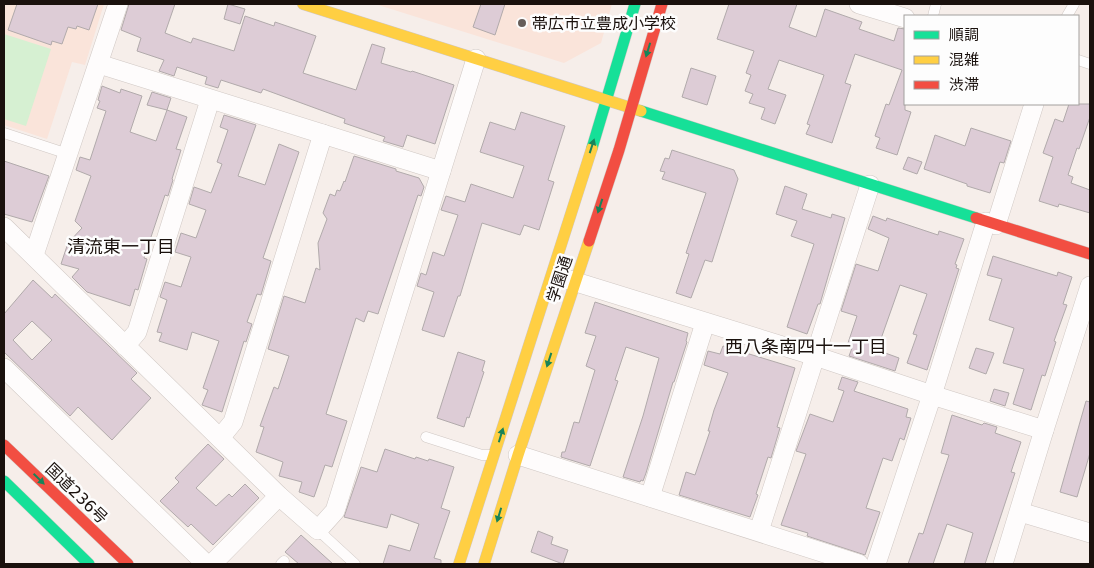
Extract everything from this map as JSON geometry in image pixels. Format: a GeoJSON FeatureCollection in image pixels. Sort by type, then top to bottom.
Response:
{"type":"FeatureCollection","features":[{"type":"Feature","properties":{"kind":"main road"},"geometry":{"type":"LineString","coordinates":[[302,4],[1090,254]]}},
{"type":"Feature","properties":{"kind":"main road","name":"学園通"},"geometry":{"type":"LineString","coordinates":[[484,564],[506,455],[550,274],[606,100],[634,4]]}},
{"type":"Feature","properties":{"kind":"main road","name":"学園通"},"geometry":{"type":"LineString","coordinates":[[459,564],[506,455],[575,282],[632,108],[662,4]]}},
{"type":"Feature","properties":{"kind":"main road","name":"国道236号"},"geometry":{"type":"LineString","coordinates":[[4,445],[128,564]]}},
{"type":"Feature","properties":{"kind":"main road"},"geometry":{"type":"LineString","coordinates":[[4,481],[89,564]]}},
{"type":"Feature","properties":{"kind":"street"},"geometry":{"type":"LineString","coordinates":[[34,255],[118,4]]}},
{"type":"Feature","properties":{"kind":"street"},"geometry":{"type":"LineString","coordinates":[[870,5],[904,18]]}},
{"type":"Feature","properties":{"kind":"street"},"geometry":{"type":"LineString","coordinates":[[4,226],[279,496],[318,530],[336,511],[476,59]]}},
{"type":"Feature","properties":{"kind":"street"},"geometry":{"type":"LineString","coordinates":[[98,64],[441,171]]}},
{"type":"Feature","properties":{"kind":"street"},"geometry":{"type":"LineString","coordinates":[[125,346],[137,332],[210,100]]}},
{"type":"Feature","properties":{"kind":"street"},"geometry":{"type":"LineString","coordinates":[[876,564],[991,224],[1034,105]]}},
{"type":"Feature","properties":{"kind":"street"},"geometry":{"type":"LineString","coordinates":[[220,438],[233,422],[323,134]]}},
{"type":"Feature","properties":{"kind":"street"},"geometry":{"type":"LineString","coordinates":[[758,531],[870,185]]}},
{"type":"Feature","properties":{"kind":"street"},"geometry":{"type":"LineString","coordinates":[[550,274],[815,356],[932,396],[1044,430]]}},
{"type":"Feature","properties":{"kind":"street"},"geometry":{"type":"LineString","coordinates":[[1003,564],[1090,286]]}},
{"type":"Feature","properties":{"kind":"street"},"geometry":{"type":"LineString","coordinates":[[650,497],[705,322]]}},
{"type":"Feature","properties":{"kind":"street"},"geometry":{"type":"LineString","coordinates":[[4,368],[206,564]]}},
{"type":"Feature","properties":{"kind":"street"},"geometry":{"type":"LineString","coordinates":[[506,455],[650,497],[859,564]]}},
{"type":"Feature","properties":{"kind":"street"},"geometry":{"type":"LineString","coordinates":[[212,564],[279,496]]}},
{"type":"Feature","properties":{"kind":"street"},"geometry":{"type":"LineString","coordinates":[[1020,512],[1090,533]]}},
{"type":"Feature","properties":{"kind":"lane"},"geometry":{"type":"LineString","coordinates":[[1068,15],[1074,4]]}},
{"type":"Feature","properties":{"kind":"lane"},"geometry":{"type":"LineString","coordinates":[[4,133],[68,154]]}},
{"type":"Feature","properties":{"kind":"lane"},"geometry":{"type":"LineString","coordinates":[[426,437],[482,455],[506,455]]}},
{"type":"Feature","properties":{"kind":"lane"},"geometry":{"type":"LineString","coordinates":[[318,530],[355,564]]}},
{"type":"Feature","properties":{"kind":"shaded area"},"geometry":{"type":"Polygon","coordinates":[[[4,4],[104,4],[85,65],[72,62],[47,139],[4,125],[4,4]]]}},
{"type":"Feature","properties":{"kind":"shaded area","name":"帯広市立豊成小学校"},"geometry":{"type":"Polygon","coordinates":[[[375,4],[612,4],[601,43],[564,63],[375,4]]]}},
{"type":"Feature","properties":{"kind":"green space"},"geometry":{"type":"Polygon","coordinates":[[[4,34],[51,49],[26,126],[4,119],[4,34]]]}},
{"type":"Feature","properties":{"kind":"building"},"geometry":{"type":"Polygon","coordinates":[[[17,4],[98,4],[89,30],[77,26],[76,29],[68,27],[62,44],[52,41],[51,45],[8,30],[17,4]]]}},
{"type":"Feature","properties":{"kind":"building"},"geometry":{"type":"Polygon","coordinates":[[[129,4],[175,4],[165,33],[191,43],[193,38],[234,51],[245,16],[274,26],[275,22],[316,36],[303,73],[356,90],[372,44],[385,48],[381,63],[454,85],[435,144],[407,135],[403,147],[383,141],[385,137],[344,123],[345,119],[263,89],[261,93],[221,80],[218,88],[205,84],[207,77],[177,67],[174,76],[159,71],[164,60],[137,51],[141,38],[121,30],[129,4]]]}},
{"type":"Feature","properties":{"kind":"building"},"geometry":{"type":"Polygon","coordinates":[[[228,4],[245,9],[240,24],[224,19],[228,4]]]}},
{"type":"Feature","properties":{"kind":"building"},"geometry":{"type":"Polygon","coordinates":[[[481,4],[505,4],[495,35],[473,27],[481,4]]]}},
{"type":"Feature","properties":{"kind":"building"},"geometry":{"type":"Polygon","coordinates":[[[729,4],[797,4],[789,27],[816,37],[825,9],[862,22],[859,29],[894,41],[898,28],[904,29],[904,105],[905,110],[911,112],[897,155],[876,148],[880,138],[875,136],[886,104],[889,105],[902,70],[855,54],[845,83],[851,85],[832,143],[806,134],[810,125],[807,124],[824,75],[779,60],[768,89],[786,95],[775,124],[761,119],[765,108],[749,103],[753,94],[745,91],[751,75],[746,73],[754,51],[717,39],[729,4]]]}},
{"type":"Feature","properties":{"kind":"building"},"geometry":{"type":"Polygon","coordinates":[[[691,68],[716,76],[707,105],[682,97],[691,68]]]}},
{"type":"Feature","properties":{"kind":"building"},"geometry":{"type":"Polygon","coordinates":[[[102,86],[120,93],[121,89],[142,96],[130,132],[156,141],[167,110],[187,117],[176,149],[181,150],[173,180],[168,196],[165,195],[144,258],[147,259],[138,290],[135,289],[130,306],[87,292],[72,277],[79,269],[61,264],[68,243],[82,228],[75,221],[91,176],[76,170],[80,157],[90,160],[106,111],[97,108],[102,86]]]}},
{"type":"Feature","properties":{"kind":"building"},"geometry":{"type":"Polygon","coordinates":[[[152,92],[171,98],[167,110],[147,105],[152,92]]]}},
{"type":"Feature","properties":{"kind":"building"},"geometry":{"type":"Polygon","coordinates":[[[1090,104],[1090,117],[1068,175],[1073,177],[1071,183],[1090,190],[1090,213],[1059,204],[1058,207],[1039,201],[1053,157],[1043,153],[1055,119],[1063,122],[1069,105],[1090,104]]]}},
{"type":"Feature","properties":{"kind":"building"},"geometry":{"type":"Polygon","coordinates":[[[521,112],[565,126],[548,180],[554,182],[539,230],[524,225],[520,235],[482,223],[460,296],[458,296],[444,337],[422,330],[434,292],[417,286],[421,273],[426,275],[433,252],[444,256],[458,215],[441,210],[446,196],[465,202],[471,184],[513,198],[524,166],[480,152],[490,122],[515,130],[521,112]]]}},
{"type":"Feature","properties":{"kind":"building"},"geometry":{"type":"Polygon","coordinates":[[[224,115],[256,125],[238,176],[265,185],[279,144],[299,152],[263,258],[271,261],[261,295],[257,294],[247,322],[252,324],[246,342],[244,341],[222,412],[202,405],[208,390],[203,388],[219,341],[192,332],[187,350],[159,341],[162,333],[157,332],[167,300],[160,297],[165,282],[181,287],[191,257],[175,252],[181,233],[196,238],[206,210],[189,204],[194,187],[211,193],[222,164],[217,162],[228,130],[220,127],[224,115]]]}},
{"type":"Feature","properties":{"kind":"building"},"geometry":{"type":"Polygon","coordinates":[[[971,128],[1011,141],[1004,163],[1000,162],[990,193],[924,169],[935,135],[965,146],[971,128]]]}},
{"type":"Feature","properties":{"kind":"building"},"geometry":{"type":"Polygon","coordinates":[[[672,150],[734,170],[738,179],[712,262],[705,260],[691,298],[676,293],[689,254],[686,253],[706,193],[662,179],[665,172],[660,171],[665,158],[669,159],[672,150]]]}},
{"type":"Feature","properties":{"kind":"building"},"geometry":{"type":"Polygon","coordinates":[[[354,156],[419,178],[424,187],[421,196],[418,195],[378,314],[368,311],[364,322],[356,318],[326,414],[347,421],[332,467],[325,465],[314,497],[299,492],[302,482],[279,476],[283,462],[256,452],[264,427],[260,426],[274,387],[278,389],[289,356],[268,349],[284,296],[305,303],[316,268],[320,270],[318,243],[327,219],[323,213],[330,194],[335,196],[337,190],[340,191],[345,182],[354,156]]]}},
{"type":"Feature","properties":{"kind":"building"},"geometry":{"type":"Polygon","coordinates":[[[908,157],[922,162],[917,174],[903,169],[908,157]]]}},
{"type":"Feature","properties":{"kind":"building"},"geometry":{"type":"Polygon","coordinates":[[[4,161],[49,176],[32,222],[4,214],[4,161]]]}},
{"type":"Feature","properties":{"kind":"building"},"geometry":{"type":"Polygon","coordinates":[[[785,186],[807,194],[802,209],[831,218],[832,214],[845,218],[820,304],[818,304],[807,334],[787,327],[814,244],[791,236],[797,221],[776,214],[785,186]]]}},
{"type":"Feature","properties":{"kind":"building"},"geometry":{"type":"Polygon","coordinates":[[[873,216],[886,221],[887,218],[938,235],[939,231],[964,239],[955,264],[957,265],[956,268],[959,269],[927,370],[907,363],[917,335],[913,334],[927,294],[900,285],[877,350],[899,358],[895,371],[849,356],[852,348],[847,346],[857,316],[841,311],[856,264],[878,271],[889,238],[868,229],[873,216]]]}},
{"type":"Feature","properties":{"kind":"building"},"geometry":{"type":"Polygon","coordinates":[[[993,256],[1057,276],[1058,272],[1072,277],[1063,304],[1067,305],[1054,341],[1056,342],[1045,376],[1042,375],[1031,410],[1013,404],[1024,369],[1003,363],[1014,328],[989,320],[1002,279],[987,275],[993,256]]]}},
{"type":"Feature","properties":{"kind":"building"},"geometry":{"type":"Polygon","coordinates":[[[33,280],[52,298],[55,294],[137,373],[131,379],[151,398],[112,440],[78,407],[70,416],[4,352],[4,314],[33,280]],[[32,321],[13,340],[32,360],[52,340],[32,321]]]}},
{"type":"Feature","properties":{"kind":"building"},"geometry":{"type":"Polygon","coordinates":[[[595,302],[688,333],[687,342],[646,473],[643,481],[641,480],[640,482],[623,477],[659,358],[626,347],[615,380],[618,381],[590,466],[561,457],[562,452],[565,452],[574,422],[579,423],[595,370],[586,366],[596,336],[585,333],[595,302]]]}},
{"type":"Feature","properties":{"kind":"building"},"geometry":{"type":"Polygon","coordinates":[[[723,346],[795,368],[777,427],[780,428],[771,458],[768,457],[750,517],[679,495],[686,472],[695,475],[710,431],[708,431],[714,410],[728,373],[704,365],[708,351],[720,354],[723,346]]]}},
{"type":"Feature","properties":{"kind":"building"},"geometry":{"type":"Polygon","coordinates":[[[976,348],[994,353],[986,374],[969,368],[976,348]]]}},
{"type":"Feature","properties":{"kind":"building"},"geometry":{"type":"Polygon","coordinates":[[[458,352],[485,361],[482,371],[484,372],[469,418],[467,417],[464,427],[437,418],[458,352]]]}},
{"type":"Feature","properties":{"kind":"building"},"geometry":{"type":"Polygon","coordinates":[[[842,377],[858,382],[854,391],[908,409],[906,417],[911,418],[904,440],[900,438],[892,461],[883,458],[866,508],[880,512],[865,555],[807,536],[808,533],[781,525],[806,454],[796,451],[810,414],[833,422],[844,391],[838,389],[842,377]]]}},
{"type":"Feature","properties":{"kind":"building"},"geometry":{"type":"Polygon","coordinates":[[[994,389],[1009,393],[1005,406],[990,401],[994,389]]]}},
{"type":"Feature","properties":{"kind":"building"},"geometry":{"type":"Polygon","coordinates":[[[1086,401],[1090,402],[1090,453],[1077,497],[1060,492],[1086,401]]]}},
{"type":"Feature","properties":{"kind":"building"},"geometry":{"type":"Polygon","coordinates":[[[952,415],[982,425],[984,423],[997,427],[995,433],[1021,442],[1011,472],[1015,473],[985,564],[964,564],[973,533],[947,524],[933,564],[908,564],[919,533],[923,534],[949,455],[941,453],[952,415]]]}},
{"type":"Feature","properties":{"kind":"building"},"geometry":{"type":"Polygon","coordinates":[[[208,444],[224,459],[196,488],[216,506],[229,494],[232,497],[245,484],[259,498],[213,545],[191,524],[188,527],[160,501],[179,482],[175,478],[208,444]]]}},
{"type":"Feature","properties":{"kind":"building"},"geometry":{"type":"Polygon","coordinates":[[[385,449],[415,459],[416,457],[428,461],[429,459],[454,467],[441,508],[450,511],[434,558],[441,560],[441,564],[383,564],[389,545],[410,551],[419,524],[391,514],[387,528],[344,517],[361,467],[377,472],[385,449]]]}},
{"type":"Feature","properties":{"kind":"building"},"geometry":{"type":"Polygon","coordinates":[[[538,531],[553,537],[551,544],[568,550],[563,564],[531,552],[538,531]]]}},
{"type":"Feature","properties":{"kind":"building"},"geometry":{"type":"Polygon","coordinates":[[[301,535],[333,564],[299,564],[285,552],[301,535]]]}},
{"type":"Feature","properties":{"kind":"traffic: fast"},"geometry":{"type":"LineString","coordinates":[[592,148],[635,4]]}},
{"type":"Feature","properties":{"kind":"traffic: fast"},"geometry":{"type":"LineString","coordinates":[[641,111],[976,218]]}},
{"type":"Feature","properties":{"kind":"traffic: fast"},"geometry":{"type":"LineString","coordinates":[[4,481],[89,564]]}},
{"type":"Feature","properties":{"kind":"traffic: slow"},"geometry":{"type":"LineString","coordinates":[[303,4],[641,111]]}},
{"type":"Feature","properties":{"kind":"traffic: slow"},"geometry":{"type":"LineString","coordinates":[[459,564],[592,148]]}},
{"type":"Feature","properties":{"kind":"traffic: slow"},"geometry":{"type":"LineString","coordinates":[[484,564],[589,241]]}},
{"type":"Feature","properties":{"kind":"traffic: jam"},"geometry":{"type":"LineString","coordinates":[[589,241],[619,150],[662,4]]}},
{"type":"Feature","properties":{"kind":"traffic: jam"},"geometry":{"type":"LineString","coordinates":[[976,218],[1090,254]]}},
{"type":"Feature","properties":{"kind":"traffic: jam"},"geometry":{"type":"LineString","coordinates":[[4,445],[128,564]]}},
{"type":"Feature","properties":{"kind":"place","name":"帯広市立豊成小学校"},"geometry":{"type":"Point","coordinates":[522,23]}},
{"type":"Feature","properties":{"kind":"district","name":"清流東一丁目"},"geometry":{"type":"Point","coordinates":[121,247]}},
{"type":"Feature","properties":{"kind":"district","name":"西八条南四十一丁目"},"geometry":{"type":"Point","coordinates":[806,347]}}]}
